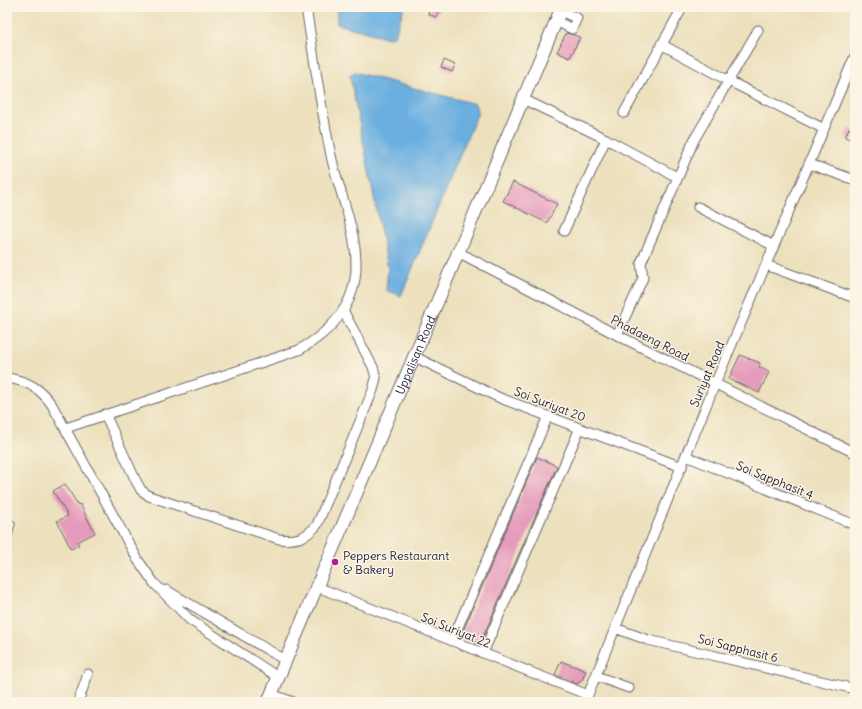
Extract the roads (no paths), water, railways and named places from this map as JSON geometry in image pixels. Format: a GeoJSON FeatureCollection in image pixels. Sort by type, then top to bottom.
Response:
{"type":"FeatureCollection","features":[{"type":"Feature","properties":{"kind":"main road","name":"Uppalisan Road"},"geometry":{"type":"LineString","coordinates":[[269,698],[315,586],[559,13]]}},
{"type":"Feature","properties":{"kind":"street"},"geometry":{"type":"LineString","coordinates":[[66,428],[299,350],[316,340],[335,323],[343,310],[355,280],[357,256],[332,161],[321,106],[306,7]]}},
{"type":"Feature","properties":{"kind":"street"},"geometry":{"type":"LineString","coordinates":[[624,113],[681,10]]}},
{"type":"Feature","properties":{"kind":"street"},"geometry":{"type":"LineString","coordinates":[[617,335],[643,278],[641,263],[694,140],[727,80],[758,30]]}},
{"type":"Feature","properties":{"kind":"street"},"geometry":{"type":"LineString","coordinates":[[661,44],[727,80],[824,129]]}},
{"type":"Feature","properties":{"kind":"street","name":"Suriyat Road"},"geometry":{"type":"LineString","coordinates":[[587,698],[715,384],[855,56]]}},
{"type":"Feature","properties":{"kind":"street"},"geometry":{"type":"LineString","coordinates":[[523,99],[606,139],[677,178]]}},
{"type":"Feature","properties":{"kind":"street"},"geometry":{"type":"LineString","coordinates":[[564,231],[606,139]]}},
{"type":"Feature","properties":{"kind":"street"},"geometry":{"type":"LineString","coordinates":[[809,164],[855,180]]}},
{"type":"Feature","properties":{"kind":"street"},"geometry":{"type":"LineString","coordinates":[[698,207],[774,246]]}},
{"type":"Feature","properties":{"kind":"street","name":"Phadaeng Road"},"geometry":{"type":"LineString","coordinates":[[458,252],[617,335],[855,453]]}},
{"type":"Feature","properties":{"kind":"street"},"geometry":{"type":"LineString","coordinates":[[766,265],[855,298]]}},
{"type":"Feature","properties":{"kind":"street"},"geometry":{"type":"LineString","coordinates":[[105,414],[136,481],[142,490],[149,496],[278,538],[301,538],[310,533],[317,525],[374,390],[376,378],[373,367],[343,310]]}},
{"type":"Feature","properties":{"kind":"street","name":"Soi Suriyat 20"},"geometry":{"type":"LineString","coordinates":[[413,356],[500,398],[682,467]]}},
{"type":"Feature","properties":{"kind":"street"},"geometry":{"type":"LineString","coordinates":[[7,378],[31,384],[42,392],[52,404],[138,560],[154,584],[190,620],[278,677]]}},
{"type":"Feature","properties":{"kind":"street"},"geometry":{"type":"LineString","coordinates":[[452,641],[548,416]]}},
{"type":"Feature","properties":{"kind":"street"},"geometry":{"type":"LineString","coordinates":[[483,653],[580,428]]}},
{"type":"Feature","properties":{"kind":"street","name":"Soi Sapphasit 4"},"geometry":{"type":"LineString","coordinates":[[686,456],[855,525]]}},
{"type":"Feature","properties":{"kind":"street"},"geometry":{"type":"LineString","coordinates":[[7,536],[10,524]]}},
{"type":"Feature","properties":{"kind":"street"},"geometry":{"type":"LineString","coordinates":[[154,584],[285,660]]}},
{"type":"Feature","properties":{"kind":"street","name":"Soi Suriyat 22"},"geometry":{"type":"LineString","coordinates":[[315,586],[483,653],[587,698]]}},
{"type":"Feature","properties":{"kind":"street","name":"Soi Sapphasit 6"},"geometry":{"type":"LineString","coordinates":[[616,628],[648,640],[855,689]]}},
{"type":"Feature","properties":{"kind":"street"},"geometry":{"type":"LineString","coordinates":[[78,702],[88,674]]}},
{"type":"Feature","properties":{"kind":"street"},"geometry":{"type":"LineString","coordinates":[[596,676],[629,688]]}},
{"type":"Feature","properties":{"kind":"street"},"geometry":{"type":"LineString","coordinates":[[269,698],[293,702]]}},
{"type":"Feature","properties":{"kind":"water"},"geometry":{"type":"Polygon","coordinates":[[[337,7],[404,7],[395,35],[389,38],[337,24],[337,7]]]}},
{"type":"Feature","properties":{"kind":"water"},"geometry":{"type":"Polygon","coordinates":[[[354,72],[475,104],[478,112],[401,296],[386,290],[388,268],[350,76],[354,72]]]}},
{"type":"Feature","properties":{"kind":"place","name":"Peppers Restaurant & Bakery"},"geometry":{"type":"Point","coordinates":[335,562]}}]}
